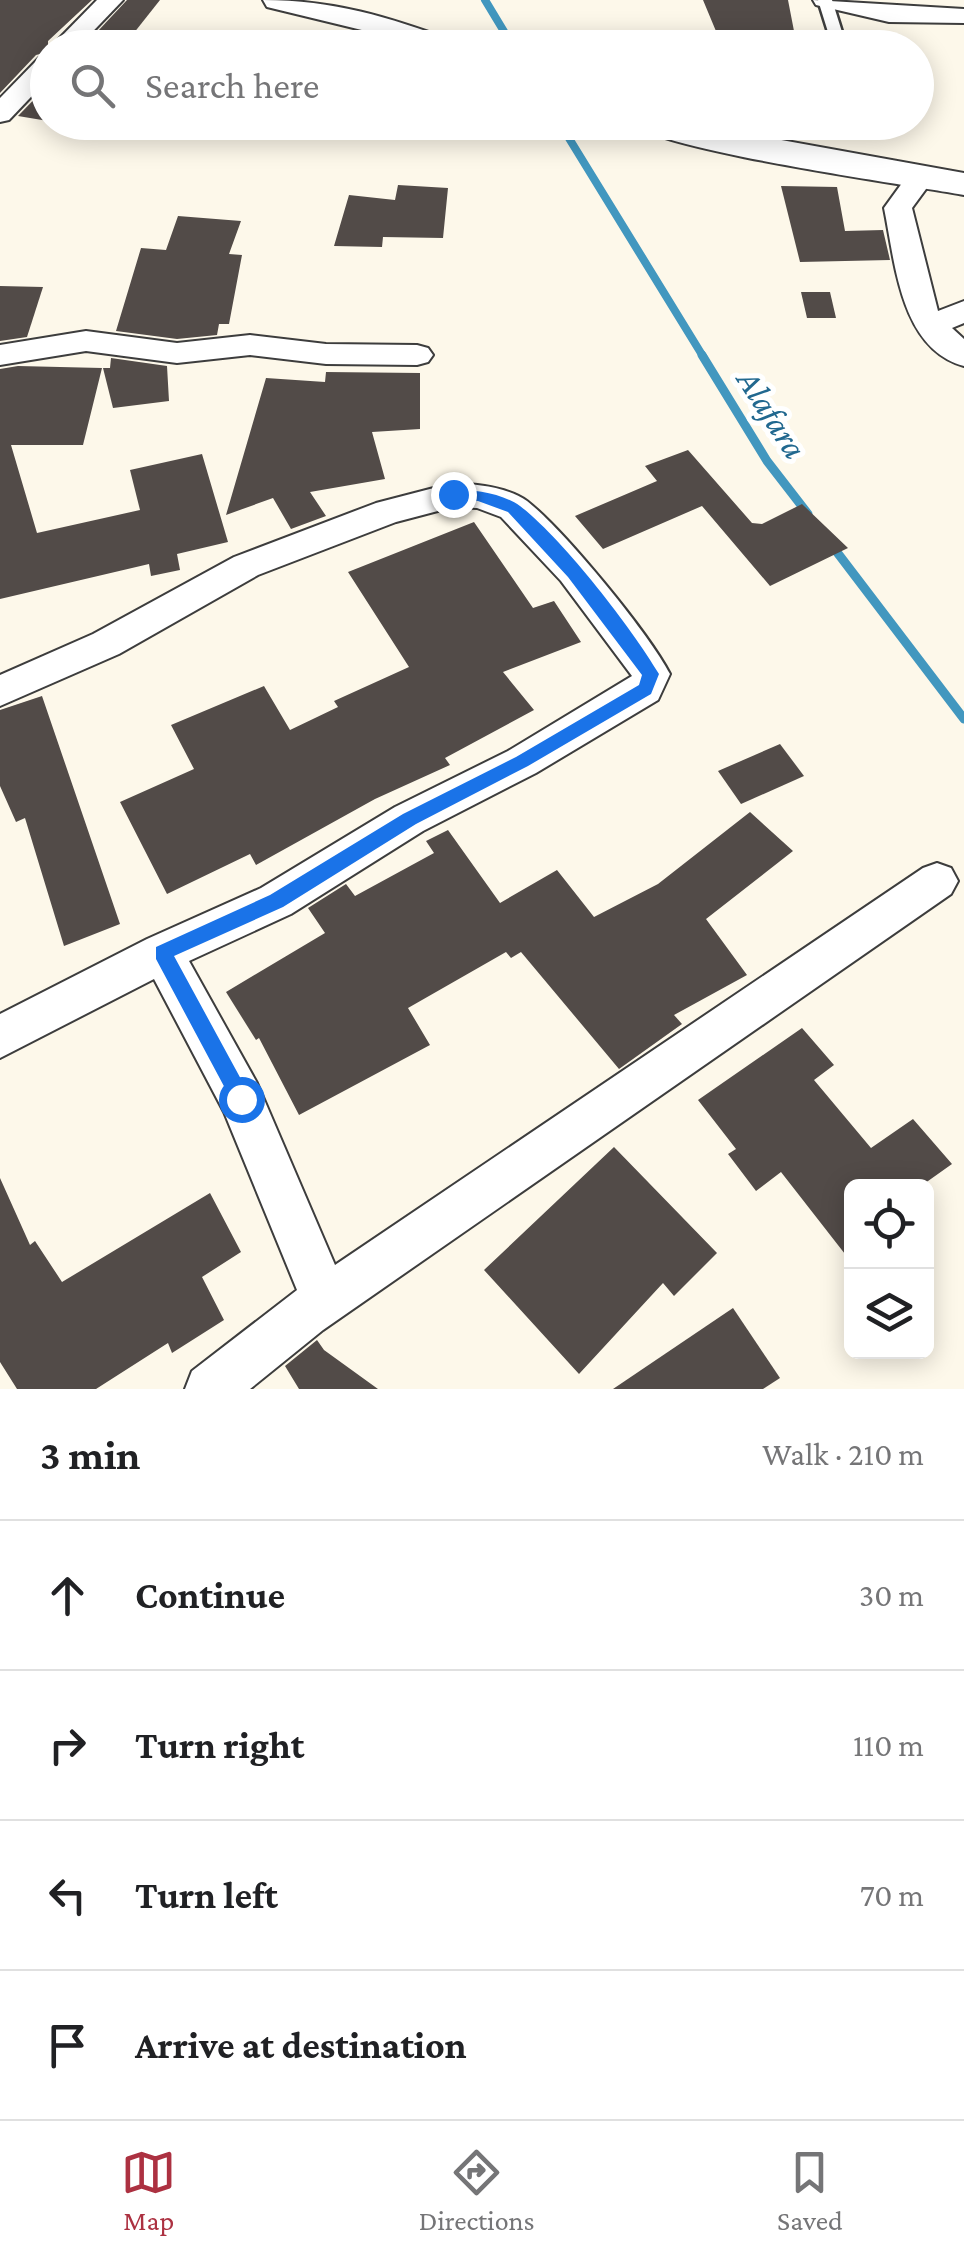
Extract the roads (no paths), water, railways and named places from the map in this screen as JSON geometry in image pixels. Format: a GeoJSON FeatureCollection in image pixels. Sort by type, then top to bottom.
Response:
{"type":"FeatureCollection","features":[{"type":"Feature","properties":{"kind":"street"},"geometry":{"type":"LineString","coordinates":[[80,30],[111,0]]}},
{"type":"Feature","properties":{"kind":"street"},"geometry":{"type":"LineString","coordinates":[[278,0],[395,30]]}},
{"type":"Feature","properties":{"kind":"street"},"geometry":{"type":"LineString","coordinates":[[825,0],[848,9],[889,16],[964,16]]}},
{"type":"Feature","properties":{"kind":"street"},"geometry":{"type":"LineString","coordinates":[[0,114],[30,82]]}},
{"type":"Feature","properties":{"kind":"street"},"geometry":{"type":"LineString","coordinates":[[718,140],[964,184]]}},
{"type":"Feature","properties":{"kind":"street"},"geometry":{"type":"LineString","coordinates":[[923,174],[898,208],[919,300],[930,326],[964,356]]}},
{"type":"Feature","properties":{"kind":"street"},"geometry":{"type":"LineString","coordinates":[[930,326],[964,311]]}},
{"type":"Feature","properties":{"kind":"street"},"geometry":{"type":"LineString","coordinates":[[0,355],[86,341],[176,352],[250,345],[326,354],[417,355]]}},
{"type":"Feature","properties":{"kind":"street"},"geometry":{"type":"LineString","coordinates":[[0,691],[106,644],[246,566],[388,512],[453,494],[479,496],[513,508],[573,572],[651,674],[645,689],[522,762],[410,819],[276,901],[2,1028]]}},
{"type":"Feature","properties":{"kind":"street"},"geometry":{"type":"LineString","coordinates":[[210,1389],[325,1300],[937,881]]}},
{"type":"Feature","properties":{"kind":"street"},"geometry":{"type":"LineString","coordinates":[[162,953],[241,1099],[325,1300]]}},
{"type":"Feature","properties":{"kind":"lane"},"geometry":{"type":"LineString","coordinates":[[825,0],[834,30]]}},
{"type":"Feature","properties":{"kind":"waterway","name":"Alafara"},"geometry":{"type":"LineString","coordinates":[[485,0],[503,30]]}},
{"type":"Feature","properties":{"kind":"waterway","name":"Alafara"},"geometry":{"type":"LineString","coordinates":[[570,140],[704,358]]}},
{"type":"Feature","properties":{"kind":"waterway","name":"Alafara"},"geometry":{"type":"LineString","coordinates":[[702,355],[767,461],[808,514]]}},
{"type":"Feature","properties":{"kind":"waterway","name":"Alafara"},"geometry":{"type":"LineString","coordinates":[[830,543],[964,719]]}}]}
